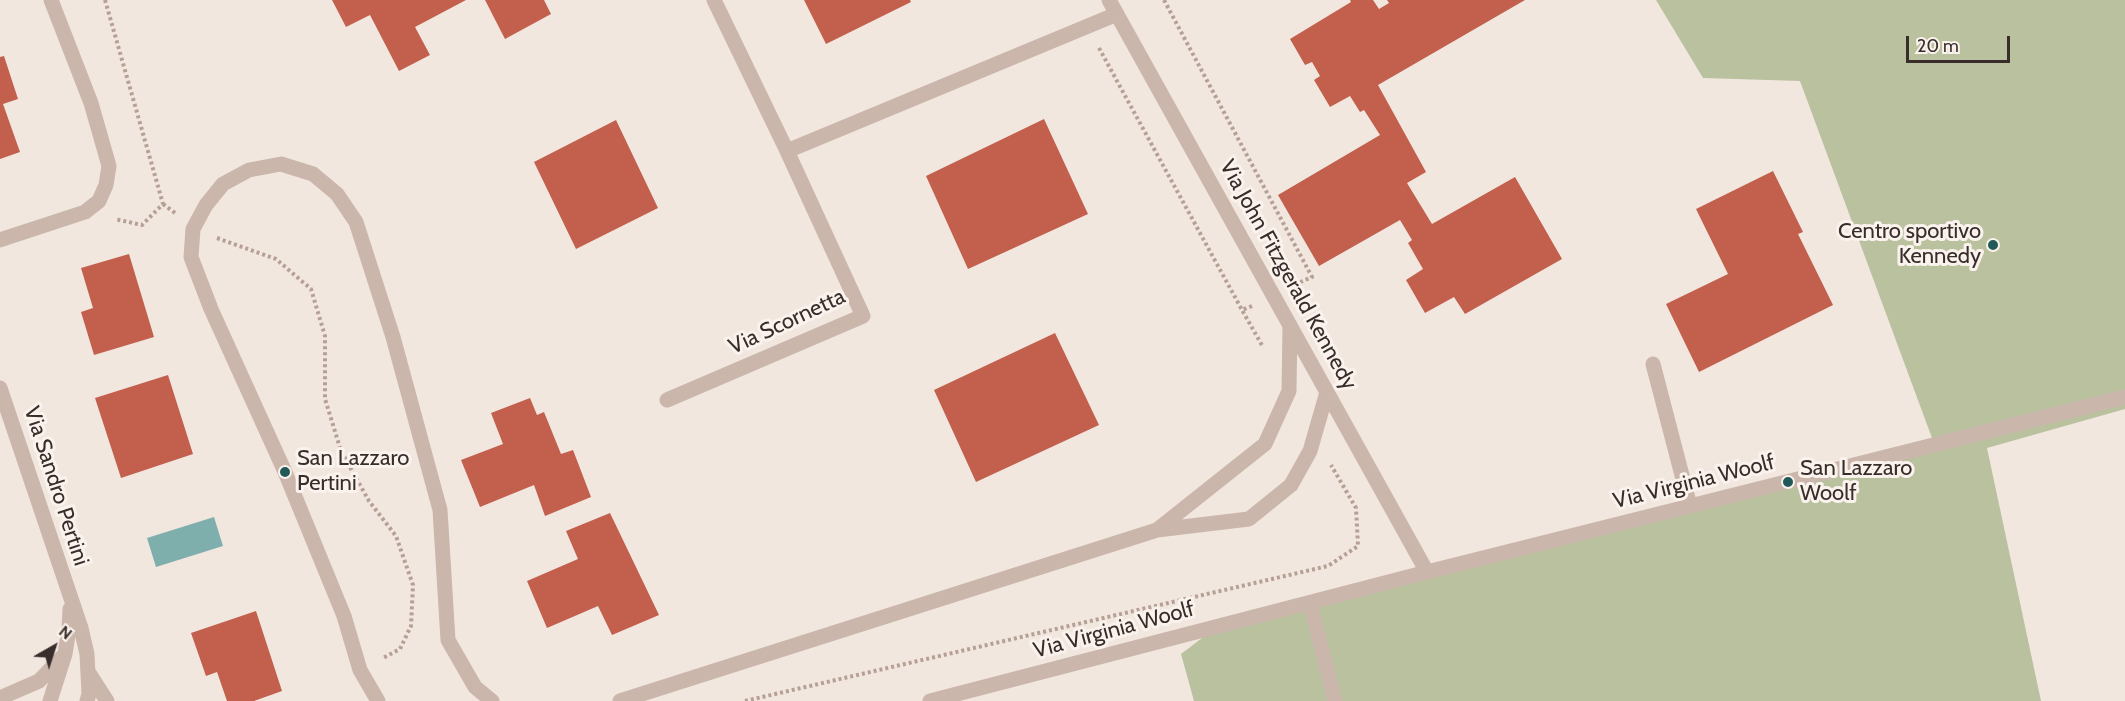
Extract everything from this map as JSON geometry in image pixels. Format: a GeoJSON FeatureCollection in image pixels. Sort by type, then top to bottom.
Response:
{"type":"FeatureCollection","features":[{"type":"Feature","properties":{"kind":"street"},"geometry":{"type":"LineString","coordinates":[[0,240],[85,212],[99,201],[106,185],[109,166],[91,103],[51,0]]}},
{"type":"Feature","properties":{"kind":"street","name":"Via Scornetta"},"geometry":{"type":"LineString","coordinates":[[667,400],[863,316],[714,0]]}},
{"type":"Feature","properties":{"kind":"street","name":"Via John Fitzgerald Kennedy"},"geometry":{"type":"LineString","coordinates":[[1109,0],[1427,572]]}},
{"type":"Feature","properties":{"kind":"street"},"geometry":{"type":"LineString","coordinates":[[787,151],[1117,14]]}},
{"type":"Feature","properties":{"kind":"street"},"geometry":{"type":"LineString","coordinates":[[378,701],[360,670],[344,616],[285,472],[191,257],[193,229],[206,205],[223,184],[249,170],[281,164],[313,174],[337,194],[356,222],[393,337],[440,510],[448,640],[475,687],[492,701]]}},
{"type":"Feature","properties":{"kind":"street"},"geometry":{"type":"LineString","coordinates":[[1157,530],[1265,444],[1289,391],[1290,325]]}},
{"type":"Feature","properties":{"kind":"street"},"geometry":{"type":"LineString","coordinates":[[1653,364],[1690,506]]}},
{"type":"Feature","properties":{"kind":"street","name":"Via Sandro Pertini"},"geometry":{"type":"LineString","coordinates":[[0,388],[81,628],[87,654],[87,701]]}},
{"type":"Feature","properties":{"kind":"street"},"geometry":{"type":"LineString","coordinates":[[620,701],[1157,530],[1249,519],[1291,485],[1310,451],[1327,392]]}},
{"type":"Feature","properties":{"kind":"street","name":"Via Virginia Woolf"},"geometry":{"type":"LineString","coordinates":[[930,701],[1427,572],[2125,397]]}},
{"type":"Feature","properties":{"kind":"street","name":"Via Sandro Pertini"},"geometry":{"type":"LineString","coordinates":[[50,701],[65,654],[69,629],[70,597]]}},
{"type":"Feature","properties":{"kind":"street"},"geometry":{"type":"LineString","coordinates":[[1310,603],[1335,701]]}},
{"type":"Feature","properties":{"kind":"street"},"geometry":{"type":"LineString","coordinates":[[0,698],[39,681],[65,654]]}},
{"type":"Feature","properties":{"kind":"street"},"geometry":{"type":"LineString","coordinates":[[88,671],[107,701]]}},
{"type":"Feature","properties":{"kind":"path"},"geometry":{"type":"LineString","coordinates":[[105,0],[163,204],[193,229],[276,259],[311,289],[325,336],[325,399],[341,451],[369,501],[396,536],[413,585],[411,626],[400,649],[360,670]]}},
{"type":"Feature","properties":{"kind":"path"},"geometry":{"type":"LineString","coordinates":[[1087,27],[1242,310]]}},
{"type":"Feature","properties":{"kind":"path"},"geometry":{"type":"LineString","coordinates":[[85,212],[142,225],[163,204]]}},
{"type":"Feature","properties":{"kind":"path"},"geometry":{"type":"LineString","coordinates":[[745,701],[1247,586]]}},
{"type":"Feature","properties":{"kind":"green space"},"geometry":{"type":"Polygon","coordinates":[[[1656,0],[2125,0],[2125,409],[1987,448],[2041,701],[1194,701],[1181,654],[1231,616],[1932,438],[1800,81],[1703,78],[1656,0]]]}},
{"type":"Feature","properties":{"kind":"water"},"geometry":{"type":"Polygon","coordinates":[[[214,517],[223,546],[156,567],[147,538],[214,517]]]}},
{"type":"Feature","properties":{"kind":"building"},"geometry":{"type":"Polygon","coordinates":[[[332,0],[466,0],[415,27],[430,55],[399,71],[370,15],[346,27],[332,0]]]}},
{"type":"Feature","properties":{"kind":"building"},"geometry":{"type":"Polygon","coordinates":[[[485,0],[544,0],[551,14],[505,39],[485,0]]]}},
{"type":"Feature","properties":{"kind":"building"},"geometry":{"type":"Polygon","coordinates":[[[804,0],[910,0],[911,2],[826,44],[804,0]]]}},
{"type":"Feature","properties":{"kind":"building"},"geometry":{"type":"Polygon","coordinates":[[[1350,0],[1373,0],[1379,9],[1389,3],[1387,0],[1525,0],[1378,85],[1426,172],[1407,183],[1432,224],[1515,177],[1562,259],[1465,314],[1454,297],[1425,313],[1406,280],[1423,269],[1408,243],[1412,240],[1400,220],[1319,266],[1278,195],[1380,135],[1364,110],[1360,112],[1350,96],[1330,107],[1314,80],[1320,76],[1312,62],[1305,65],[1290,39],[1351,2],[1350,0]]]}},
{"type":"Feature","properties":{"kind":"building"},"geometry":{"type":"Polygon","coordinates":[[[4,56],[18,99],[3,104],[20,152],[0,159],[0,57],[4,56]]]}},
{"type":"Feature","properties":{"kind":"building"},"geometry":{"type":"Polygon","coordinates":[[[1044,119],[1088,214],[968,269],[926,176],[1044,119]]]}},
{"type":"Feature","properties":{"kind":"building"},"geometry":{"type":"Polygon","coordinates":[[[616,120],[658,208],[576,249],[534,162],[616,120]]]}},
{"type":"Feature","properties":{"kind":"building"},"geometry":{"type":"Polygon","coordinates":[[[1773,171],[1803,232],[1798,234],[1833,305],[1699,372],[1666,304],[1728,274],[1696,209],[1773,171]]]}},
{"type":"Feature","properties":{"kind":"building"},"geometry":{"type":"Polygon","coordinates":[[[129,254],[154,337],[94,355],[81,312],[93,308],[81,268],[129,254]]]}},
{"type":"Feature","properties":{"kind":"building"},"geometry":{"type":"Polygon","coordinates":[[[1055,333],[1099,425],[976,482],[934,390],[1055,333]]]}},
{"type":"Feature","properties":{"kind":"building"},"geometry":{"type":"Polygon","coordinates":[[[168,375],[193,454],[121,478],[95,398],[168,375]]]}},
{"type":"Feature","properties":{"kind":"building"},"geometry":{"type":"Polygon","coordinates":[[[530,398],[537,415],[544,412],[561,454],[573,450],[591,497],[545,516],[534,485],[480,507],[461,460],[503,444],[491,413],[530,398]]]}},
{"type":"Feature","properties":{"kind":"building"},"geometry":{"type":"Polygon","coordinates":[[[610,513],[659,615],[612,635],[598,606],[547,628],[527,581],[578,559],[566,531],[610,513]]]}},
{"type":"Feature","properties":{"kind":"building"},"geometry":{"type":"Polygon","coordinates":[[[256,611],[282,691],[254,701],[227,701],[217,672],[206,676],[191,633],[256,611]]]}},
{"type":"Feature","properties":{"kind":"place","name":"Centro sportivo Kennedy"},"geometry":{"type":"Point","coordinates":[1993,245]}},
{"type":"Feature","properties":{"kind":"place","name":"San Lazzaro Pertini"},"geometry":{"type":"Point","coordinates":[285,472]}},
{"type":"Feature","properties":{"kind":"place","name":"San Lazzaro Woolf"},"geometry":{"type":"Point","coordinates":[1788,482]}}]}
